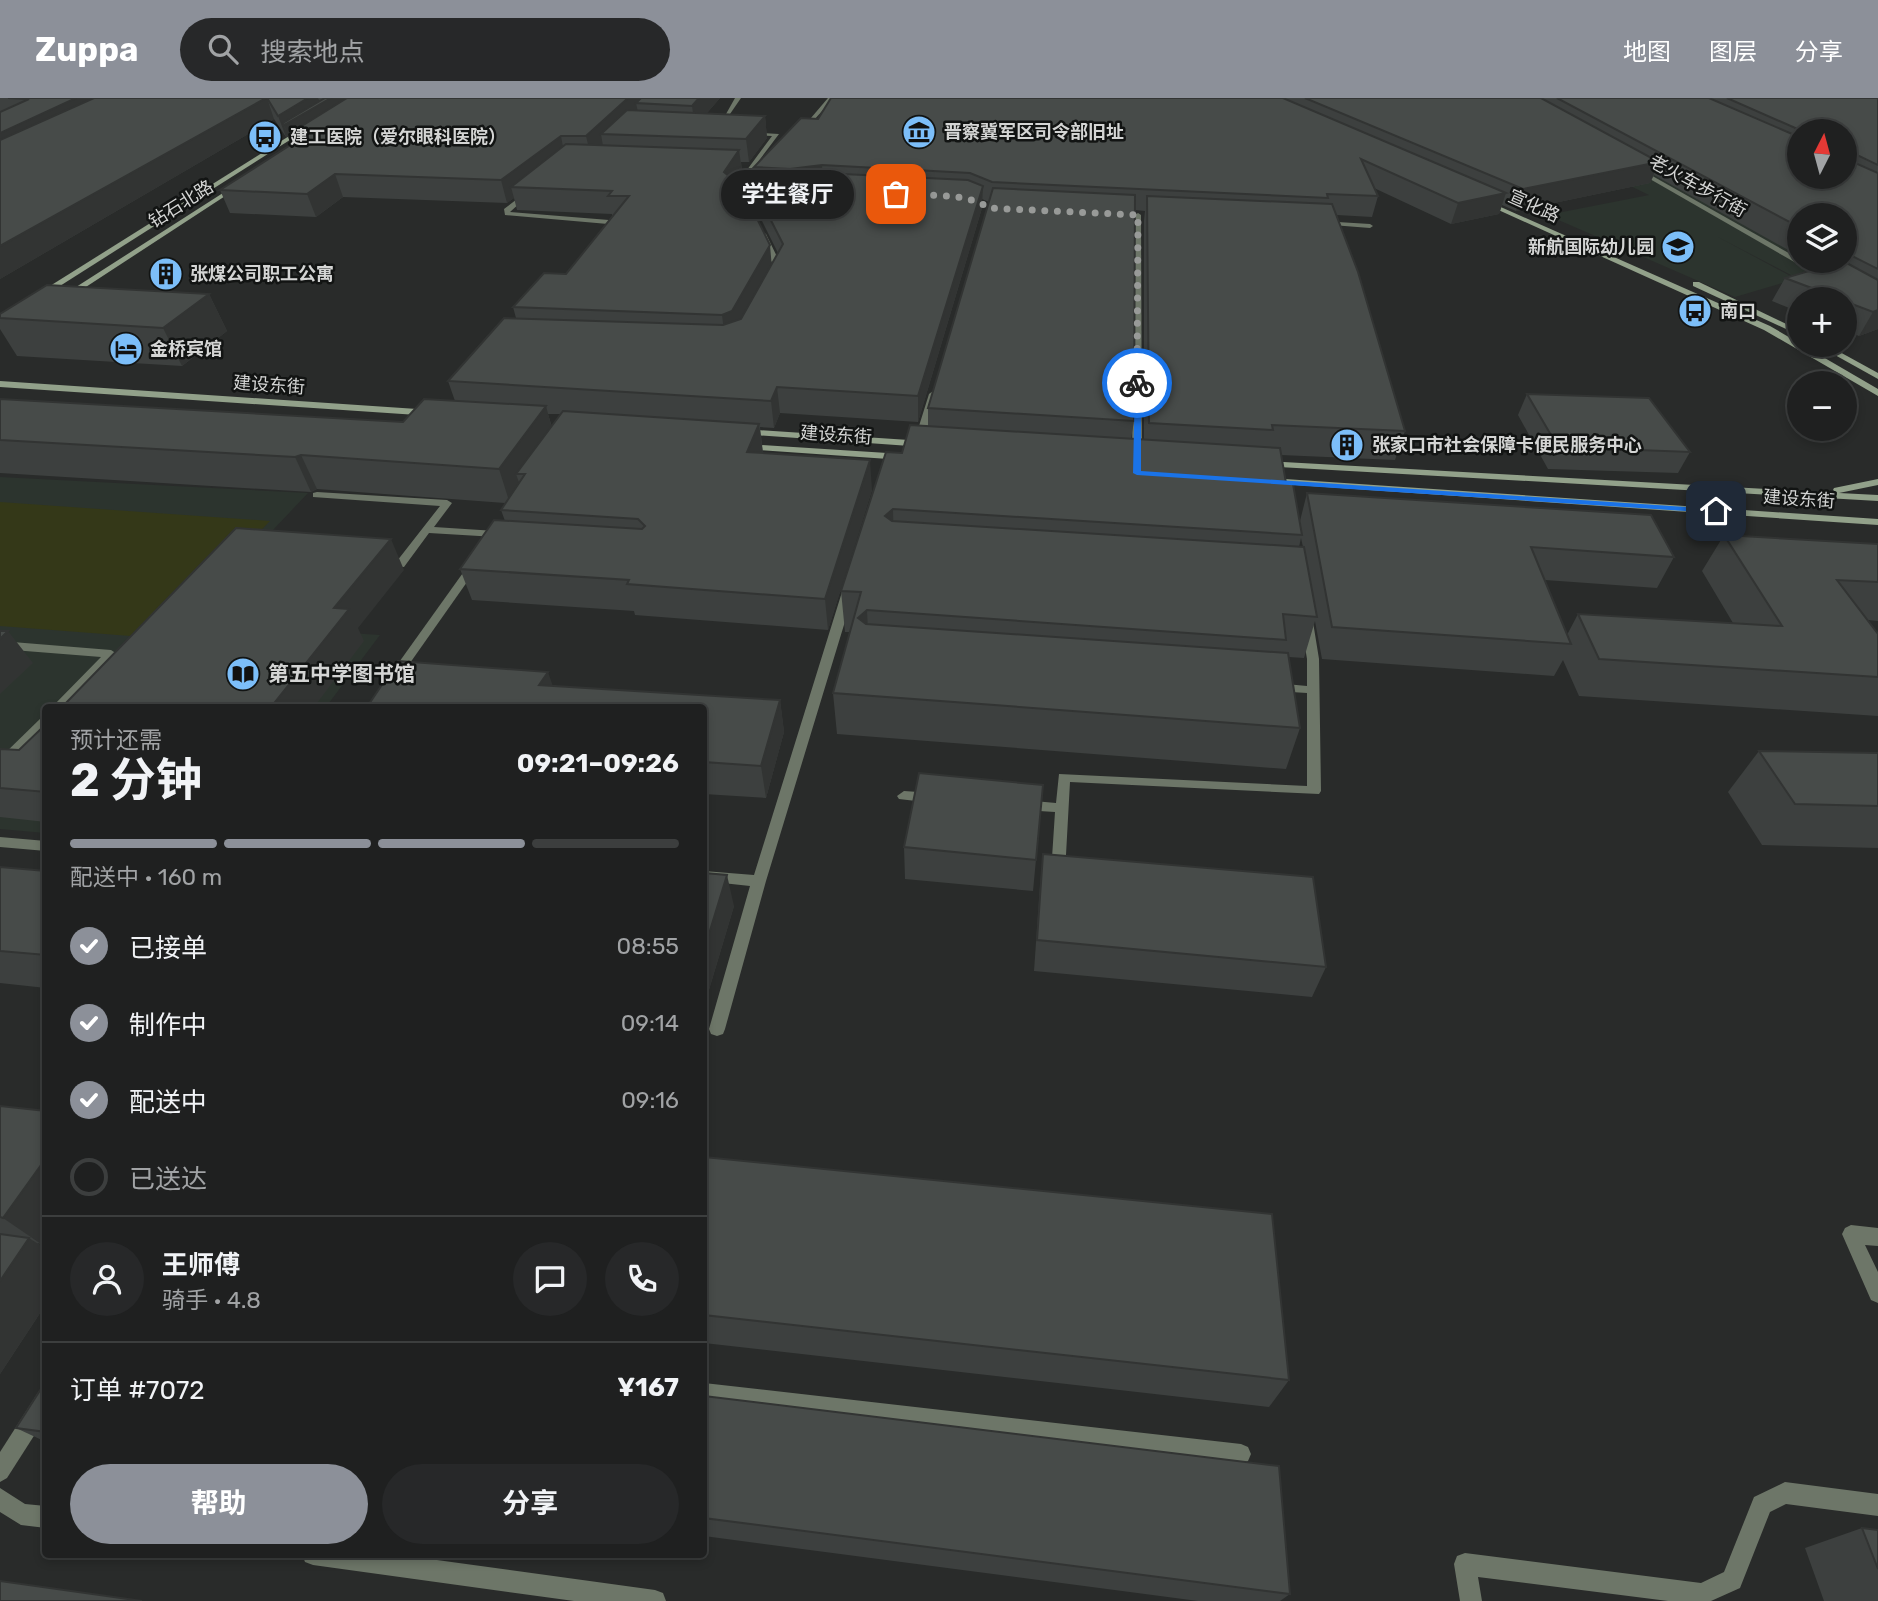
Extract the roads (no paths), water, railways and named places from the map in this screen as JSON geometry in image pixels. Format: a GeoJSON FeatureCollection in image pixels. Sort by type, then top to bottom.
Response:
{"type":"FeatureCollection","features":[{"type":"Feature","properties":{"kind":"main road","name":"钻石北路"},"geometry":{"type":"LineString","coordinates":[[36,297],[308,127]]}},
{"type":"Feature","properties":{"kind":"main road","name":"钻石北路"},"geometry":{"type":"LineString","coordinates":[[56,303],[250,178]]}},
{"type":"Feature","properties":{"kind":"main road","name":"宣化路"},"geometry":{"type":"LineString","coordinates":[[1487,195],[1599,243]]}},
{"type":"Feature","properties":{"kind":"main road","name":"宣化路"},"geometry":{"type":"LineString","coordinates":[[1477,198],[1757,323],[1878,393]]}},
{"type":"Feature","properties":{"kind":"main road"},"geometry":{"type":"LineString","coordinates":[[1686,280],[1787,327]]}},
{"type":"Feature","properties":{"kind":"main road"},"geometry":{"type":"LineString","coordinates":[[1843,357],[1878,376]]}},
{"type":"Feature","properties":{"kind":"main road","name":"建设东街"},"geometry":{"type":"LineString","coordinates":[[0,384],[433,416],[450,414]]}},
{"type":"Feature","properties":{"kind":"main road","name":"建设东街"},"geometry":{"type":"LineString","coordinates":[[727,431],[933,444]]}},
{"type":"Feature","properties":{"kind":"main road","name":"建设东街"},"geometry":{"type":"LineString","coordinates":[[728,445],[905,460]]}},
{"type":"Feature","properties":{"kind":"main road"},"geometry":{"type":"LineString","coordinates":[[1123,456],[1150,458]]}},
{"type":"Feature","properties":{"kind":"main road","name":"建设东街"},"geometry":{"type":"LineString","coordinates":[[1254,464],[1802,496],[1878,498]]}},
{"type":"Feature","properties":{"kind":"main road","name":"建设东街"},"geometry":{"type":"LineString","coordinates":[[1256,481],[1284,489],[1878,522]]}},
{"type":"Feature","properties":{"kind":"main road"},"geometry":{"type":"LineString","coordinates":[[1802,496],[1878,482]]}},
{"type":"Feature","properties":{"kind":"street"},"geometry":{"type":"LineString","coordinates":[[728,113],[738,98]]}},
{"type":"Feature","properties":{"kind":"street"},"geometry":{"type":"LineString","coordinates":[[791,141],[831,98]]}},
{"type":"Feature","properties":{"kind":"street"},"geometry":{"type":"LineString","coordinates":[[736,132],[776,134],[732,194],[741,200]]}},
{"type":"Feature","properties":{"kind":"street","name":"老火车步行街"},"geometry":{"type":"LineString","coordinates":[[1630,166],[1787,254]]}},
{"type":"Feature","properties":{"kind":"street"},"geometry":{"type":"LineString","coordinates":[[738,167],[752,167]]}},
{"type":"Feature","properties":{"kind":"street"},"geometry":{"type":"LineString","coordinates":[[538,185],[506,210],[507,214],[609,222],[621,228],[613,236]]}},
{"type":"Feature","properties":{"kind":"street"},"geometry":{"type":"LineString","coordinates":[[1124,215],[1151,216]]}},
{"type":"Feature","properties":{"kind":"street"},"geometry":{"type":"LineString","coordinates":[[1137,473],[1138,215]]}},
{"type":"Feature","properties":{"kind":"street"},"geometry":{"type":"LineString","coordinates":[[1318,223],[1370,226]]}},
{"type":"Feature","properties":{"kind":"street"},"geometry":{"type":"LineString","coordinates":[[758,225],[779,269],[773,281]]}},
{"type":"Feature","properties":{"kind":"street"},"geometry":{"type":"LineString","coordinates":[[905,460],[919,443],[938,378]]}},
{"type":"Feature","properties":{"kind":"street"},"geometry":{"type":"LineString","coordinates":[[433,416],[444,404]]}},
{"type":"Feature","properties":{"kind":"street"},"geometry":{"type":"LineString","coordinates":[[1281,465],[1284,489]]}},
{"type":"Feature","properties":{"kind":"street"},"geometry":{"type":"LineString","coordinates":[[317,495],[447,503],[400,565],[374,563]]}},
{"type":"Feature","properties":{"kind":"street"},"geometry":{"type":"LineString","coordinates":[[503,523],[488,545],[504,546]]}},
{"type":"Feature","properties":{"kind":"street"},"geometry":{"type":"LineString","coordinates":[[426,530],[496,534]]}},
{"type":"Feature","properties":{"kind":"street"},"geometry":{"type":"LineString","coordinates":[[375,704],[481,556]]}},
{"type":"Feature","properties":{"kind":"street"},"geometry":{"type":"LineString","coordinates":[[717,1029],[759,881],[852,580]]}},
{"type":"Feature","properties":{"kind":"street"},"geometry":{"type":"LineString","coordinates":[[1071,877],[1058,876],[1064,777],[1314,791],[1313,659],[1305,608]]}},
{"type":"Feature","properties":{"kind":"street"},"geometry":{"type":"LineString","coordinates":[[0,645],[111,654],[61,704]]}},
{"type":"Feature","properties":{"kind":"street"},"geometry":{"type":"LineString","coordinates":[[1264,686],[1313,690]]}},
{"type":"Feature","properties":{"kind":"street"},"geometry":{"type":"LineString","coordinates":[[0,766],[6,754],[42,723]]}},
{"type":"Feature","properties":{"kind":"street"},"geometry":{"type":"LineString","coordinates":[[904,796],[944,799]]}},
{"type":"Feature","properties":{"kind":"street"},"geometry":{"type":"LineString","coordinates":[[1010,804],[1062,808]]}},
{"type":"Feature","properties":{"kind":"street"},"geometry":{"type":"LineString","coordinates":[[3,846],[42,846]]}},
{"type":"Feature","properties":{"kind":"street"},"geometry":{"type":"LineString","coordinates":[[707,876],[759,881]]}},
{"type":"Feature","properties":{"kind":"street"},"geometry":{"type":"LineString","coordinates":[[1878,1237],[1851,1234],[1878,1293]]}},
{"type":"Feature","properties":{"kind":"street"},"geometry":{"type":"LineString","coordinates":[[707,1393],[1241,1454]]}},
{"type":"Feature","properties":{"kind":"street"},"geometry":{"type":"LineString","coordinates":[[0,1471],[42,1404]]}},
{"type":"Feature","properties":{"kind":"street"},"geometry":{"type":"LineString","coordinates":[[1471,1601],[1465,1564],[1701,1594],[1732,1580],[1762,1505],[1785,1493],[1878,1504]]}},
{"type":"Feature","properties":{"kind":"street"},"geometry":{"type":"LineString","coordinates":[[0,1499],[21,1514],[42,1517]]}},
{"type":"Feature","properties":{"kind":"street"},"geometry":{"type":"LineString","coordinates":[[342,1558],[655,1601]]}},
{"type":"Feature","properties":{"kind":"place","name":"晋察冀军区司令部旧址"},"geometry":{"type":"Point","coordinates":[919,132]}},
{"type":"Feature","properties":{"kind":"place","name":"建工医院（爱尔眼科医院）"},"geometry":{"type":"Point","coordinates":[265,137]}},
{"type":"Feature","properties":{"kind":"place","name":"学生餐厅"},"geometry":{"type":"Point","coordinates":[896,194]}},
{"type":"Feature","properties":{"kind":"place","name":"新航国际幼儿园"},"geometry":{"type":"Point","coordinates":[1678,247]}},
{"type":"Feature","properties":{"kind":"place","name":"张煤公司职工公寓"},"geometry":{"type":"Point","coordinates":[166,274]}},
{"type":"Feature","properties":{"kind":"place","name":"南口"},"geometry":{"type":"Point","coordinates":[1695,311]}},
{"type":"Feature","properties":{"kind":"place","name":"金桥宾馆"},"geometry":{"type":"Point","coordinates":[126,349]}},
{"type":"Feature","properties":{"kind":"place","name":"张家口市社会保障卡便民服务中心"},"geometry":{"type":"Point","coordinates":[1347,445]}},
{"type":"Feature","properties":{"kind":"place","name":"第五中学图书馆"},"geometry":{"type":"Point","coordinates":[243,674]}}]}
